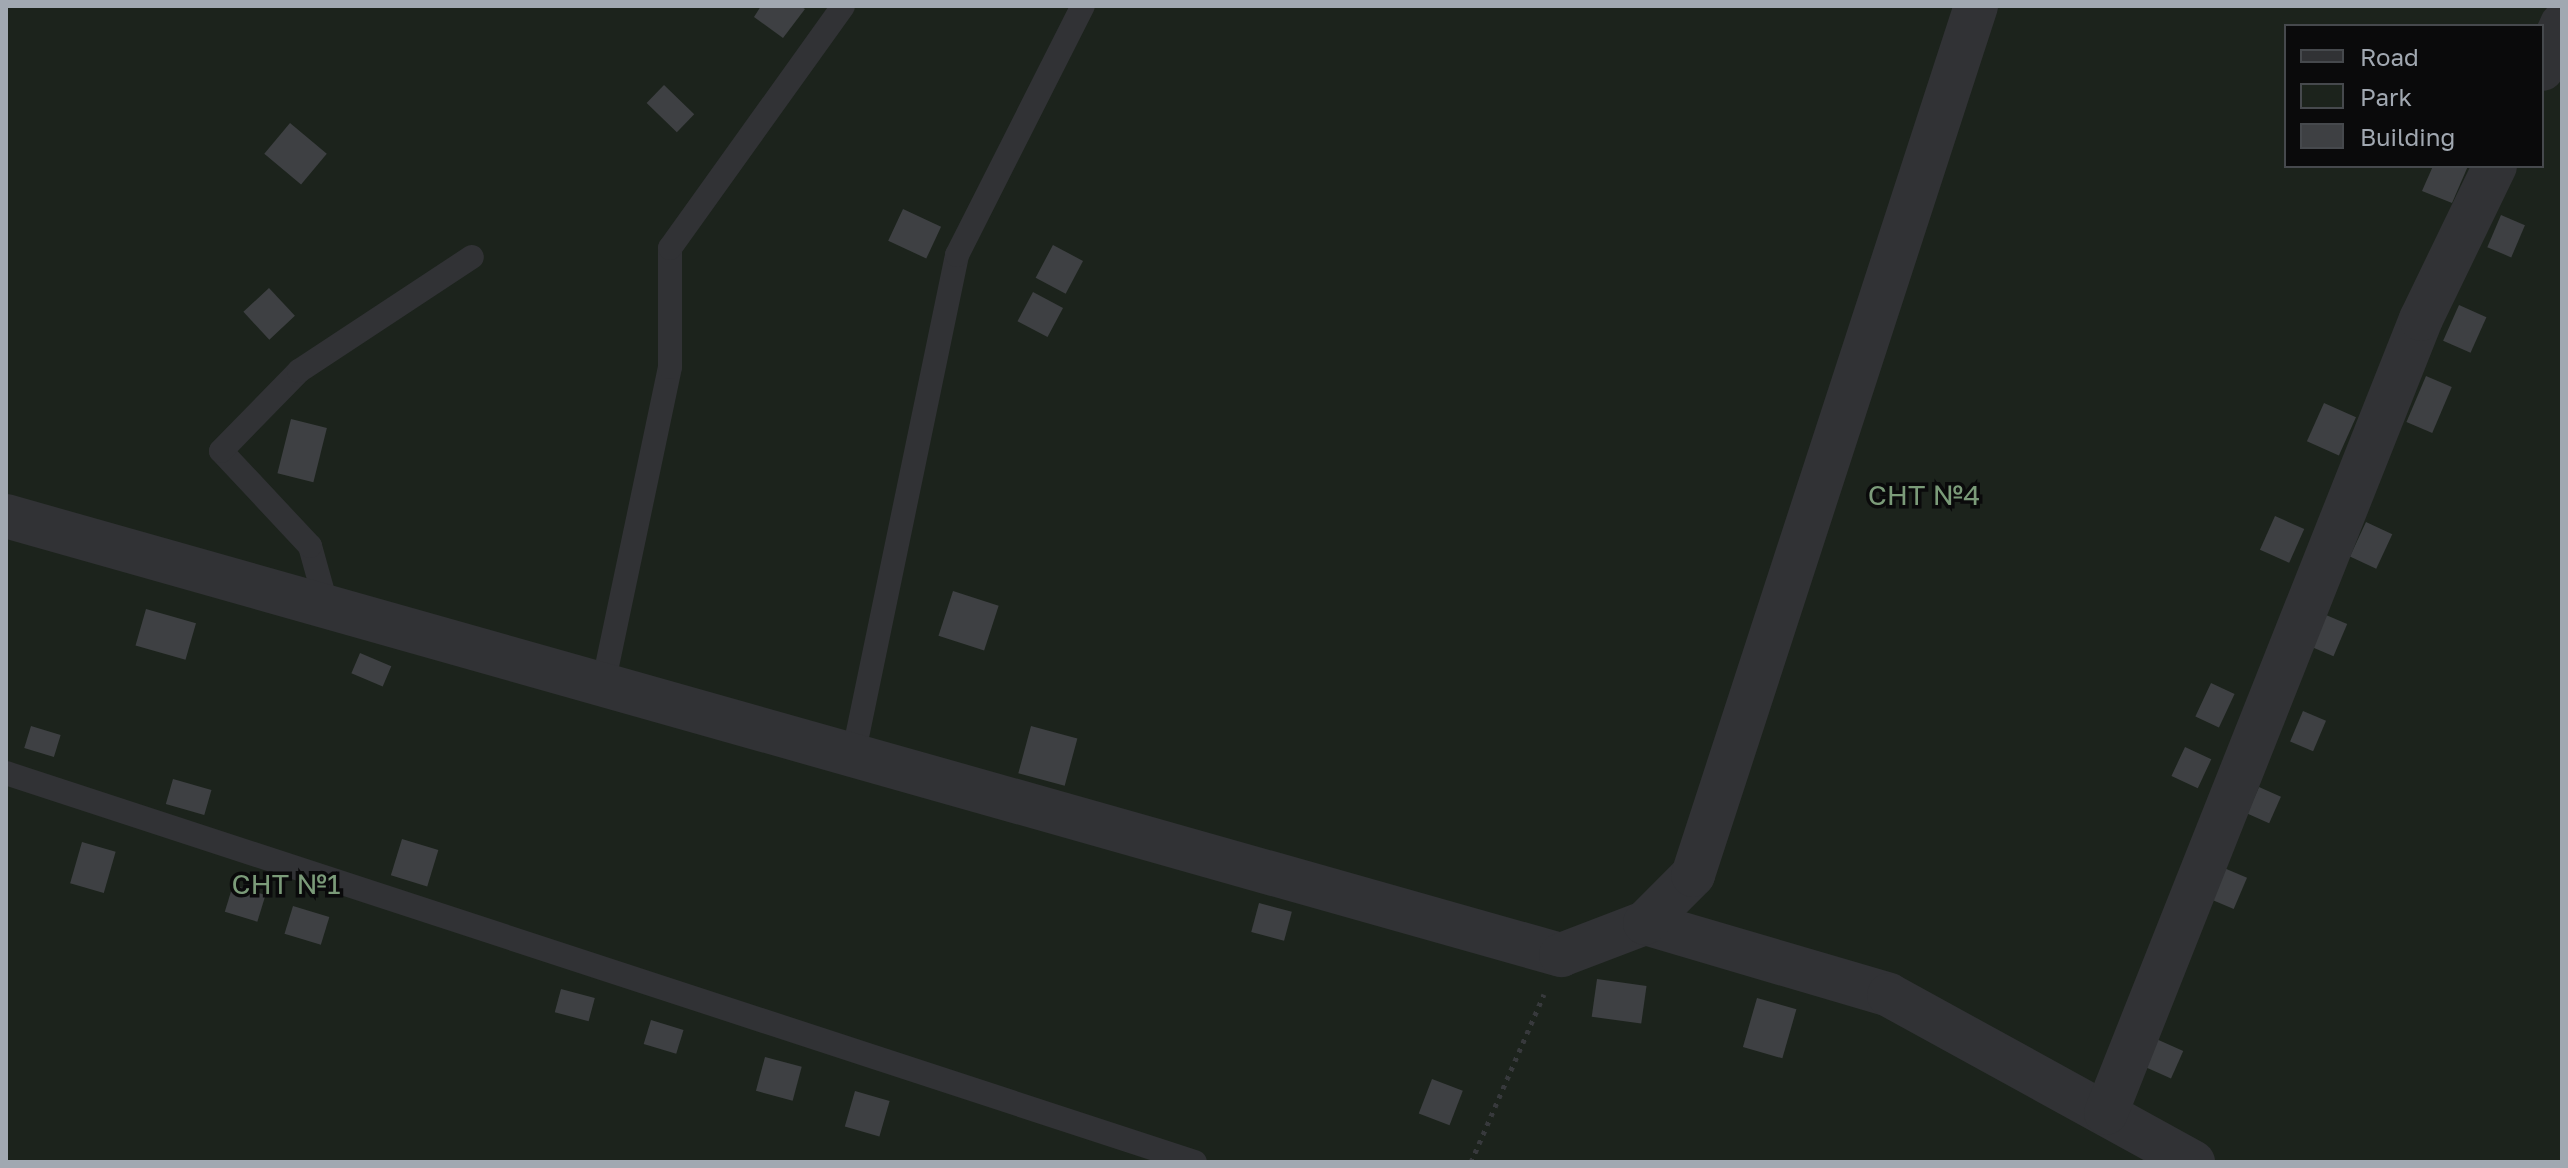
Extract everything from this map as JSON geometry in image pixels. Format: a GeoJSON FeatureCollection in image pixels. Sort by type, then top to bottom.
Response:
{"type":"FeatureCollection","features":[{"type":"Feature","properties":{"kind":"street"},"geometry":{"type":"LineString","coordinates":[[6,516],[1561,955],[1645,923],[1693,875],[1976,6]]}},
{"type":"Feature","properties":{"kind":"street"},"geometry":{"type":"LineString","coordinates":[[2544,64],[2562,24]]}},
{"type":"Feature","properties":{"kind":"street"},"geometry":{"type":"LineString","coordinates":[[2106,1113],[2421,319],[2494,168]]}},
{"type":"Feature","properties":{"kind":"street"},"geometry":{"type":"LineString","coordinates":[[1645,923],[1889,995],[2193,1162]]}},
{"type":"Feature","properties":{"kind":"lane"},"geometry":{"type":"LineString","coordinates":[[603,685],[670,367],[670,248],[843,6]]}},
{"type":"Feature","properties":{"kind":"lane"},"geometry":{"type":"LineString","coordinates":[[853,756],[957,255],[1083,6]]}},
{"type":"Feature","properties":{"kind":"lane"},"geometry":{"type":"LineString","coordinates":[[327,607],[310,546],[221,451],[299,371],[472,257]]}},
{"type":"Feature","properties":{"kind":"lane"},"geometry":{"type":"LineString","coordinates":[[6,773],[1195,1162]]}},
{"type":"Feature","properties":{"kind":"path"},"geometry":{"type":"LineString","coordinates":[[1471,1162],[1561,955]]}},
{"type":"Feature","properties":{"kind":"green space","name":"СНТ №4"},"geometry":{"type":"Polygon","coordinates":[[[6,6],[2562,6],[2562,1162],[6,1162],[6,6]]]}},
{"type":"Feature","properties":{"kind":"building"},"geometry":{"type":"Polygon","coordinates":[[[761,6],[800,6],[805,9],[783,38],[754,17],[761,6]]]}},
{"type":"Feature","properties":{"kind":"building"},"geometry":{"type":"Polygon","coordinates":[[[664,85],[694,114],[677,132],[647,103],[664,85]]]}},
{"type":"Feature","properties":{"kind":"building"},"geometry":{"type":"Polygon","coordinates":[[[290,123],[327,154],[301,184],[264,154],[290,123]]]}},
{"type":"Feature","properties":{"kind":"building"},"geometry":{"type":"Polygon","coordinates":[[[2432,168],[2467,168],[2452,203],[2422,191],[2432,168]]]}},
{"type":"Feature","properties":{"kind":"building"},"geometry":{"type":"Polygon","coordinates":[[[903,209],[941,227],[926,258],[888,241],[903,209]]]}},
{"type":"Feature","properties":{"kind":"building"},"geometry":{"type":"Polygon","coordinates":[[[2501,215],[2525,225],[2511,257],[2487,247],[2501,215]]]}},
{"type":"Feature","properties":{"kind":"building"},"geometry":{"type":"Polygon","coordinates":[[[1053,245],[1083,261],[1066,294],[1036,278],[1053,245]]]}},
{"type":"Feature","properties":{"kind":"building"},"geometry":{"type":"Polygon","coordinates":[[[269,288],[295,316],[269,340],[243,312],[269,288]]]}},
{"type":"Feature","properties":{"kind":"building"},"geometry":{"type":"Polygon","coordinates":[[[1033,292],[1063,308],[1048,337],[1018,321],[1033,292]]]}},
{"type":"Feature","properties":{"kind":"building"},"geometry":{"type":"Polygon","coordinates":[[[2459,305],[2486,317],[2471,353],[2443,341],[2459,305]]]}},
{"type":"Feature","properties":{"kind":"building"},"geometry":{"type":"Polygon","coordinates":[[[2426,376],[2452,387],[2432,433],[2406,422],[2426,376]]]}},
{"type":"Feature","properties":{"kind":"building"},"geometry":{"type":"Polygon","coordinates":[[[2324,403],[2356,417],[2339,456],[2307,441],[2324,403]]]}},
{"type":"Feature","properties":{"kind":"building"},"geometry":{"type":"Polygon","coordinates":[[[291,419],[327,428],[313,482],[277,473],[291,419]]]}},
{"type":"Feature","properties":{"kind":"building"},"geometry":{"type":"Polygon","coordinates":[[[2275,516],[2304,529],[2289,563],[2260,550],[2275,516]]]}},
{"type":"Feature","properties":{"kind":"building"},"geometry":{"type":"Polygon","coordinates":[[[2366,522],[2392,534],[2376,569],[2350,556],[2366,522]]]}},
{"type":"Feature","properties":{"kind":"building"},"geometry":{"type":"Polygon","coordinates":[[[953,591],[999,606],[984,651],[938,636],[953,591]]]}},
{"type":"Feature","properties":{"kind":"building"},"geometry":{"type":"Polygon","coordinates":[[[146,609],[196,623],[186,660],[136,646],[146,609]]]}},
{"type":"Feature","properties":{"kind":"building"},"geometry":{"type":"Polygon","coordinates":[[[2326,615],[2347,624],[2333,656],[2312,647],[2326,615]]]}},
{"type":"Feature","properties":{"kind":"building"},"geometry":{"type":"Polygon","coordinates":[[[360,653],[391,666],[383,687],[351,673],[360,653]]]}},
{"type":"Feature","properties":{"kind":"building"},"geometry":{"type":"Polygon","coordinates":[[[2211,683],[2235,694],[2219,728],[2195,717],[2211,683]]]}},
{"type":"Feature","properties":{"kind":"building"},"geometry":{"type":"Polygon","coordinates":[[[2303,711],[2326,721],[2313,751],[2290,741],[2303,711]]]}},
{"type":"Feature","properties":{"kind":"building"},"geometry":{"type":"Polygon","coordinates":[[[31,726],[61,735],[54,757],[24,748],[31,726]]]}},
{"type":"Feature","properties":{"kind":"building"},"geometry":{"type":"Polygon","coordinates":[[[1031,726],[1077,738],[1065,786],[1018,773],[1031,726]]]}},
{"type":"Feature","properties":{"kind":"building"},"geometry":{"type":"Polygon","coordinates":[[[2185,747],[2211,759],[2198,788],[2171,776],[2185,747]]]}},
{"type":"Feature","properties":{"kind":"building"},"geometry":{"type":"Polygon","coordinates":[[[173,779],[211,790],[204,815],[166,804],[173,779]]]}},
{"type":"Feature","properties":{"kind":"building"},"geometry":{"type":"Polygon","coordinates":[[[2259,787],[2281,797],[2269,823],[2247,813],[2259,787]]]}},
{"type":"Feature","properties":{"kind":"building"},"geometry":{"type":"Polygon","coordinates":[[[402,839],[438,850],[427,886],[391,875],[402,839]]]}},
{"type":"Feature","properties":{"kind":"building"},"geometry":{"type":"Polygon","coordinates":[[[82,842],[116,852],[104,893],[70,883],[82,842]]]}},
{"type":"Feature","properties":{"kind":"building"},"geometry":{"type":"Polygon","coordinates":[[[2224,868],[2247,878],[2234,909],[2211,899],[2224,868]]]}},
{"type":"Feature","properties":{"kind":"building"},"geometry":{"type":"Polygon","coordinates":[[[233,885],[266,895],[257,922],[225,912],[233,885]]]}},
{"type":"Feature","properties":{"kind":"building"},"geometry":{"type":"Polygon","coordinates":[[[1259,903],[1292,912],[1284,941],[1251,932],[1259,903]]]}},
{"type":"Feature","properties":{"kind":"building"},"geometry":{"type":"Polygon","coordinates":[[[293,906],[329,917],[321,945],[285,934],[293,906]]]}},
{"type":"Feature","properties":{"kind":"building"},"geometry":{"type":"Polygon","coordinates":[[[1597,979],[1647,986],[1641,1024],[1592,1017],[1597,979]]]}},
{"type":"Feature","properties":{"kind":"building"},"geometry":{"type":"Polygon","coordinates":[[[561,989],[595,998],[589,1021],[555,1012],[561,989]]]}},
{"type":"Feature","properties":{"kind":"building"},"geometry":{"type":"Polygon","coordinates":[[[1757,998],[1796,1009],[1782,1058],[1743,1047],[1757,998]]]}},
{"type":"Feature","properties":{"kind":"building"},"geometry":{"type":"Polygon","coordinates":[[[651,1020],[684,1030],[676,1054],[644,1044],[651,1020]]]}},
{"type":"Feature","properties":{"kind":"building"},"geometry":{"type":"Polygon","coordinates":[[[2154,1038],[2183,1051],[2171,1078],[2142,1065],[2154,1038]]]}},
{"type":"Feature","properties":{"kind":"building"},"geometry":{"type":"Polygon","coordinates":[[[765,1057],[802,1067],[793,1101],[756,1091],[765,1057]]]}},
{"type":"Feature","properties":{"kind":"building"},"geometry":{"type":"Polygon","coordinates":[[[1432,1079],[1463,1091],[1450,1125],[1419,1114],[1432,1079]]]}},
{"type":"Feature","properties":{"kind":"building"},"geometry":{"type":"Polygon","coordinates":[[[855,1091],[890,1101],[879,1136],[845,1127],[855,1091]]]}},
{"type":"Feature","properties":{"kind":"park label","name":"СНТ №1"},"geometry":{"type":"Point","coordinates":[286,884]}}]}
